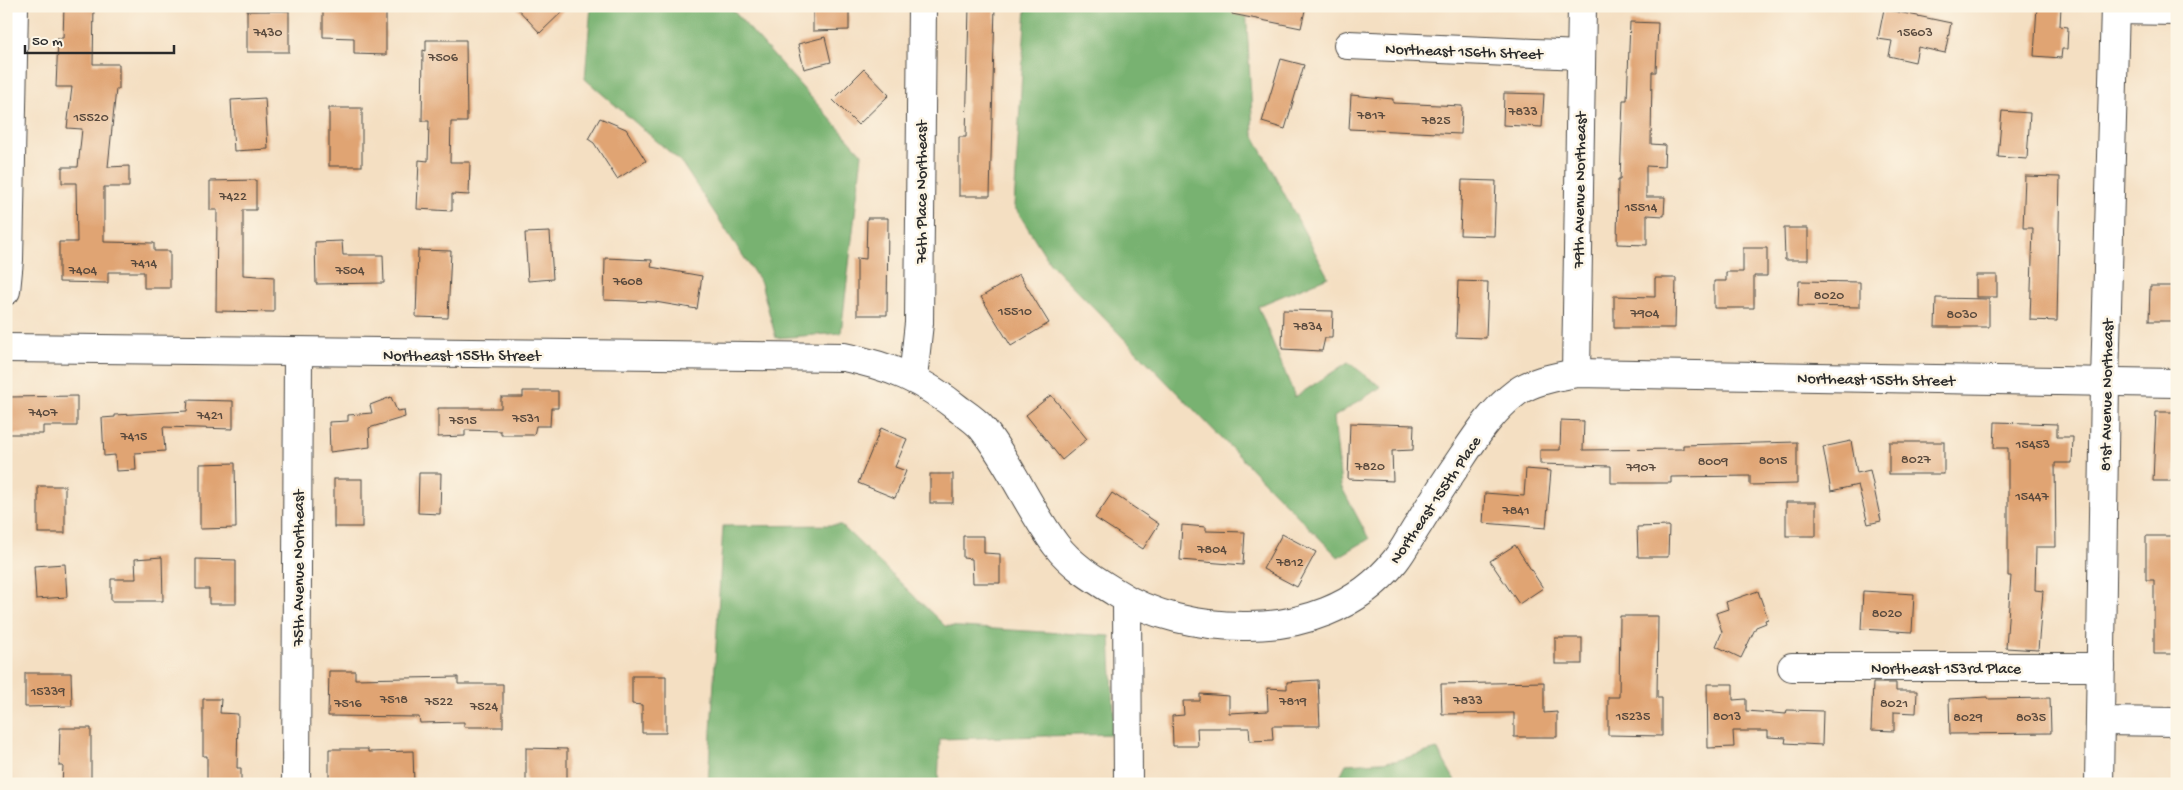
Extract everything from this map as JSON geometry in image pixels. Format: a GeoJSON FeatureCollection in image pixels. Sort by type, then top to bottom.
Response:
{"type":"FeatureCollection","features":[{"type":"Feature","properties":{"kind":"street"},"geometry":{"type":"LineString","coordinates":[[6,291],[9,260],[14,6]]}},
{"type":"Feature","properties":{"kind":"street","name":"76th Place Northeast"},"geometry":{"type":"LineString","coordinates":[[913,378],[919,323],[922,6]]}},
{"type":"Feature","properties":{"kind":"street","name":"79th Avenue Northeast"},"geometry":{"type":"LineString","coordinates":[[1576,373],[1582,6]]}},
{"type":"Feature","properties":{"kind":"street"},"geometry":{"type":"LineString","coordinates":[[2115,8],[2177,12]]}},
{"type":"Feature","properties":{"kind":"street","name":"81st Avenue Northeast"},"geometry":{"type":"LineString","coordinates":[[2098,784],[2105,382],[2115,8]]}},
{"type":"Feature","properties":{"kind":"street","name":"Northeast 156th Street"},"geometry":{"type":"LineString","coordinates":[[1348,45],[1580,54]]}},
{"type":"Feature","properties":{"kind":"street","name":"Northeast 155th Street"},"geometry":{"type":"LineString","coordinates":[[6,348],[844,357],[877,363],[913,378]]}},
{"type":"Feature","properties":{"kind":"street","name":"75th Avenue Northeast"},"geometry":{"type":"LineString","coordinates":[[296,784],[298,352]]}},
{"type":"Feature","properties":{"kind":"street","name":"Northeast 155th Street"},"geometry":{"type":"LineString","coordinates":[[1576,373],[2177,383]]}},
{"type":"Feature","properties":{"kind":"street","name":"Northeast 155th Place"},"geometry":{"type":"LineString","coordinates":[[913,378],[945,398],[980,425],[1005,460],[1056,546],[1082,571],[1127,600],[1158,613],[1190,621],[1230,626],[1262,627],[1296,621],[1343,606],[1371,586],[1395,561],[1437,494],[1495,410],[1519,390],[1544,380],[1576,373]]}},
{"type":"Feature","properties":{"kind":"street"},"geometry":{"type":"LineString","coordinates":[[1127,600],[1128,784]]}},
{"type":"Feature","properties":{"kind":"street","name":"Northeast 153rd Place"},"geometry":{"type":"LineString","coordinates":[[1792,667],[2100,666]]}},
{"type":"Feature","properties":{"kind":"street"},"geometry":{"type":"LineString","coordinates":[[2100,721],[2177,722]]}},
{"type":"Feature","properties":{"kind":"green space"},"geometry":{"type":"Polygon","coordinates":[[[591,6],[729,6],[862,154],[841,333],[776,338],[761,283],[681,162],[585,79],[591,6]]]}},
{"type":"Feature","properties":{"kind":"green space"},"geometry":{"type":"Polygon","coordinates":[[[1026,6],[1246,6],[1253,134],[1328,277],[1258,306],[1295,397],[1348,362],[1381,387],[1334,417],[1341,486],[1369,539],[1338,557],[1050,263],[1014,206],[1026,6]]]}},
{"type":"Feature","properties":{"kind":"green space"},"geometry":{"type":"Polygon","coordinates":[[[841,525],[945,626],[1110,636],[1115,734],[940,739],[938,784],[708,784],[723,526],[841,525]]]}},
{"type":"Feature","properties":{"kind":"green space"},"geometry":{"type":"Polygon","coordinates":[[[1437,749],[1457,784],[1336,784],[1346,764],[1395,761],[1437,749]]]}},
{"type":"Feature","properties":{"kind":"building"},"geometry":{"type":"Polygon","coordinates":[[[64,6],[94,6],[93,64],[119,64],[119,89],[116,89],[108,167],[129,166],[129,187],[104,187],[104,242],[154,243],[154,251],[170,251],[170,288],[144,288],[144,272],[108,272],[108,283],[59,282],[59,242],[77,242],[76,183],[62,183],[62,167],[78,167],[82,129],[67,128],[72,87],[56,87],[58,38],[63,38],[64,6]]]}},
{"type":"Feature","properties":{"kind":"building"},"geometry":{"type":"Polygon","coordinates":[[[323,6],[386,6],[386,55],[354,54],[354,38],[323,37],[323,6]]]}},
{"type":"Feature","properties":{"kind":"building"},"geometry":{"type":"Polygon","coordinates":[[[515,6],[568,6],[540,33],[515,6]]]}},
{"type":"Feature","properties":{"kind":"building"},"geometry":{"type":"Polygon","coordinates":[[[813,6],[849,6],[849,30],[813,31],[813,6]]]}},
{"type":"Feature","properties":{"kind":"building"},"geometry":{"type":"Polygon","coordinates":[[[969,6],[995,6],[990,196],[959,196],[959,137],[966,137],[969,6]]]}},
{"type":"Feature","properties":{"kind":"building"},"geometry":{"type":"Polygon","coordinates":[[[1233,6],[1306,6],[1301,28],[1232,14],[1233,6]]]}},
{"type":"Feature","properties":{"kind":"building"},"geometry":{"type":"Polygon","coordinates":[[[2037,6],[2061,6],[2060,26],[2068,27],[2067,49],[2062,49],[2061,58],[2034,56],[2037,6]]]}},
{"type":"Feature","properties":{"kind":"building"},"geometry":{"type":"Polygon","coordinates":[[[1884,9],[1951,23],[1945,53],[1918,47],[1915,62],[1889,56],[1892,41],[1878,39],[1884,9]]]}},
{"type":"Feature","properties":{"kind":"building"},"geometry":{"type":"Polygon","coordinates":[[[247,11],[289,11],[289,52],[247,52],[247,11]]]}},
{"type":"Feature","properties":{"kind":"building"},"geometry":{"type":"Polygon","coordinates":[[[1630,22],[1658,23],[1656,72],[1652,72],[1651,144],[1665,145],[1664,167],[1646,166],[1646,197],[1665,197],[1664,216],[1647,215],[1647,245],[1617,244],[1618,180],[1620,180],[1623,100],[1627,100],[1630,22]]]}},
{"type":"Feature","properties":{"kind":"building"},"geometry":{"type":"Polygon","coordinates":[[[825,37],[831,62],[804,69],[798,44],[825,37]]]}},
{"type":"Feature","properties":{"kind":"building"},"geometry":{"type":"Polygon","coordinates":[[[426,40],[466,40],[467,122],[451,122],[450,162],[470,162],[469,195],[452,194],[452,211],[417,209],[419,160],[428,161],[429,121],[422,121],[423,50],[426,51],[426,40]]]}},
{"type":"Feature","properties":{"kind":"building"},"geometry":{"type":"Polygon","coordinates":[[[1281,59],[1304,65],[1285,129],[1262,122],[1281,59]]]}},
{"type":"Feature","properties":{"kind":"building"},"geometry":{"type":"Polygon","coordinates":[[[864,69],[889,95],[858,125],[833,100],[864,69]]]}},
{"type":"Feature","properties":{"kind":"building"},"geometry":{"type":"Polygon","coordinates":[[[1504,93],[1544,94],[1542,127],[1503,125],[1504,93]]]}},
{"type":"Feature","properties":{"kind":"building"},"geometry":{"type":"Polygon","coordinates":[[[1351,95],[1393,99],[1393,103],[1462,106],[1461,134],[1349,129],[1351,95]]]}},
{"type":"Feature","properties":{"kind":"building"},"geometry":{"type":"Polygon","coordinates":[[[265,98],[268,149],[234,151],[231,100],[265,98]]]}},
{"type":"Feature","properties":{"kind":"building"},"geometry":{"type":"Polygon","coordinates":[[[329,108],[362,108],[362,166],[329,166],[329,108]]]}},
{"type":"Feature","properties":{"kind":"building"},"geometry":{"type":"Polygon","coordinates":[[[2002,111],[2030,113],[2027,159],[1998,157],[2002,111]]]}},
{"type":"Feature","properties":{"kind":"building"},"geometry":{"type":"Polygon","coordinates":[[[600,118],[626,129],[646,161],[617,179],[594,143],[588,139],[600,118]]]}},
{"type":"Feature","properties":{"kind":"building"},"geometry":{"type":"Polygon","coordinates":[[[2025,176],[2060,177],[2057,321],[2030,320],[2033,228],[2023,228],[2025,176]]]}},
{"type":"Feature","properties":{"kind":"building"},"geometry":{"type":"Polygon","coordinates":[[[256,180],[256,210],[243,210],[243,275],[274,277],[274,312],[216,311],[217,210],[210,210],[210,181],[256,180]]]}},
{"type":"Feature","properties":{"kind":"building"},"geometry":{"type":"Polygon","coordinates":[[[1462,180],[1496,181],[1494,236],[1460,235],[1462,180]]]}},
{"type":"Feature","properties":{"kind":"building"},"geometry":{"type":"Polygon","coordinates":[[[867,218],[888,218],[887,315],[857,315],[857,258],[866,259],[867,218]]]}},
{"type":"Feature","properties":{"kind":"building"},"geometry":{"type":"Polygon","coordinates":[[[1784,228],[1808,228],[1808,260],[1785,260],[1784,228]]]}},
{"type":"Feature","properties":{"kind":"building"},"geometry":{"type":"Polygon","coordinates":[[[550,232],[553,279],[528,281],[525,233],[550,232]]]}},
{"type":"Feature","properties":{"kind":"building"},"geometry":{"type":"Polygon","coordinates":[[[342,241],[343,255],[383,255],[384,283],[316,284],[315,242],[342,241]]]}},
{"type":"Feature","properties":{"kind":"building"},"geometry":{"type":"Polygon","coordinates":[[[1743,248],[1767,248],[1767,276],[1754,276],[1754,308],[1714,308],[1714,281],[1726,281],[1726,272],[1743,272],[1743,248]]]}},
{"type":"Feature","properties":{"kind":"building"},"geometry":{"type":"Polygon","coordinates":[[[418,250],[451,251],[448,318],[416,317],[418,250]]]}},
{"type":"Feature","properties":{"kind":"building"},"geometry":{"type":"Polygon","coordinates":[[[605,258],[652,260],[651,267],[702,276],[697,309],[655,302],[604,300],[605,258]]]}},
{"type":"Feature","properties":{"kind":"building"},"geometry":{"type":"Polygon","coordinates":[[[1019,274],[1049,323],[1011,346],[981,297],[1019,274]]]}},
{"type":"Feature","properties":{"kind":"building"},"geometry":{"type":"Polygon","coordinates":[[[1976,275],[1997,275],[1997,297],[1976,297],[1976,275]]]}},
{"type":"Feature","properties":{"kind":"building"},"geometry":{"type":"Polygon","coordinates":[[[1655,278],[1676,278],[1675,328],[1614,328],[1614,296],[1655,297],[1655,278]]]}},
{"type":"Feature","properties":{"kind":"building"},"geometry":{"type":"Polygon","coordinates":[[[1458,281],[1488,282],[1486,338],[1456,337],[1458,281]]]}},
{"type":"Feature","properties":{"kind":"building"},"geometry":{"type":"Polygon","coordinates":[[[1799,281],[1860,282],[1860,307],[1798,306],[1799,281]]]}},
{"type":"Feature","properties":{"kind":"building"},"geometry":{"type":"Polygon","coordinates":[[[2150,286],[2177,286],[2177,321],[2149,321],[2150,286]]]}},
{"type":"Feature","properties":{"kind":"building"},"geometry":{"type":"Polygon","coordinates":[[[1936,298],[1989,299],[1989,327],[1935,327],[1936,298]]]}},
{"type":"Feature","properties":{"kind":"building"},"geometry":{"type":"Polygon","coordinates":[[[1283,310],[1333,311],[1332,338],[1325,338],[1322,351],[1282,349],[1283,310]]]}},
{"type":"Feature","properties":{"kind":"building"},"geometry":{"type":"Polygon","coordinates":[[[523,391],[558,391],[558,408],[551,408],[550,426],[536,426],[534,435],[501,435],[501,431],[465,430],[465,436],[438,437],[438,408],[501,408],[501,397],[523,397],[523,391]]]}},
{"type":"Feature","properties":{"kind":"building"},"geometry":{"type":"Polygon","coordinates":[[[1051,395],[1087,439],[1062,460],[1026,415],[1051,395]]]}},
{"type":"Feature","properties":{"kind":"building"},"geometry":{"type":"Polygon","coordinates":[[[77,396],[77,426],[43,426],[43,434],[8,434],[8,397],[77,396]]]}},
{"type":"Feature","properties":{"kind":"building"},"geometry":{"type":"Polygon","coordinates":[[[391,397],[397,411],[404,410],[405,417],[369,428],[370,447],[330,452],[329,422],[348,421],[348,415],[372,413],[370,405],[391,397]]]}},
{"type":"Feature","properties":{"kind":"building"},"geometry":{"type":"Polygon","coordinates":[[[188,400],[233,401],[233,429],[163,427],[165,451],[135,453],[136,470],[116,471],[115,455],[104,456],[102,418],[115,417],[115,415],[187,411],[188,400]]]}},
{"type":"Feature","properties":{"kind":"building"},"geometry":{"type":"Polygon","coordinates":[[[2156,412],[2177,412],[2174,481],[2153,481],[2156,412]]]}},
{"type":"Feature","properties":{"kind":"building"},"geometry":{"type":"Polygon","coordinates":[[[1561,420],[1584,421],[1583,450],[1683,449],[1683,445],[1797,442],[1797,484],[1750,485],[1750,476],[1671,477],[1671,483],[1611,483],[1611,466],[1540,464],[1540,450],[1560,450],[1561,420]]]}},
{"type":"Feature","properties":{"kind":"building"},"geometry":{"type":"Polygon","coordinates":[[[1995,422],[2057,424],[2057,437],[2073,437],[2072,463],[2055,463],[2056,547],[2036,547],[2035,590],[2043,591],[2038,650],[2006,648],[2011,576],[2008,576],[2008,448],[1994,448],[1995,422]]]}},
{"type":"Feature","properties":{"kind":"building"},"geometry":{"type":"Polygon","coordinates":[[[1350,423],[1414,425],[1413,450],[1392,451],[1393,481],[1348,479],[1350,423]]]}},
{"type":"Feature","properties":{"kind":"building"},"geometry":{"type":"Polygon","coordinates":[[[881,428],[907,439],[895,467],[906,471],[895,498],[858,483],[881,428]]]}},
{"type":"Feature","properties":{"kind":"building"},"geometry":{"type":"Polygon","coordinates":[[[1851,441],[1857,473],[1870,470],[1881,521],[1868,524],[1858,485],[1831,491],[1823,447],[1851,441]]]}},
{"type":"Feature","properties":{"kind":"building"},"geometry":{"type":"Polygon","coordinates":[[[1889,442],[1944,442],[1944,474],[1889,474],[1889,442]]]}},
{"type":"Feature","properties":{"kind":"building"},"geometry":{"type":"Polygon","coordinates":[[[235,463],[236,528],[200,529],[200,464],[235,463]]]}},
{"type":"Feature","properties":{"kind":"building"},"geometry":{"type":"Polygon","coordinates":[[[1526,469],[1551,471],[1546,528],[1483,523],[1485,493],[1524,496],[1526,469]]]}},
{"type":"Feature","properties":{"kind":"building"},"geometry":{"type":"Polygon","coordinates":[[[419,473],[441,473],[440,514],[418,513],[419,473]]]}},
{"type":"Feature","properties":{"kind":"building"},"geometry":{"type":"Polygon","coordinates":[[[930,474],[953,474],[953,503],[930,503],[930,474]]]}},
{"type":"Feature","properties":{"kind":"building"},"geometry":{"type":"Polygon","coordinates":[[[334,479],[362,479],[362,527],[334,527],[334,479]]]}},
{"type":"Feature","properties":{"kind":"building"},"geometry":{"type":"Polygon","coordinates":[[[38,486],[65,486],[65,533],[38,533],[38,486]]]}},
{"type":"Feature","properties":{"kind":"building"},"geometry":{"type":"Polygon","coordinates":[[[1112,493],[1159,524],[1143,549],[1095,518],[1112,493]]]}},
{"type":"Feature","properties":{"kind":"building"},"geometry":{"type":"Polygon","coordinates":[[[1786,502],[1816,502],[1816,536],[1786,536],[1786,502]]]}},
{"type":"Feature","properties":{"kind":"building"},"geometry":{"type":"Polygon","coordinates":[[[1182,525],[1206,527],[1206,531],[1245,532],[1243,565],[1180,560],[1182,525]]]}},
{"type":"Feature","properties":{"kind":"building"},"geometry":{"type":"Polygon","coordinates":[[[1669,526],[1668,557],[1638,557],[1637,527],[1669,526]]]}},
{"type":"Feature","properties":{"kind":"building"},"geometry":{"type":"Polygon","coordinates":[[[1282,534],[1316,552],[1297,587],[1263,569],[1282,534]]]}},
{"type":"Feature","properties":{"kind":"building"},"geometry":{"type":"Polygon","coordinates":[[[963,536],[984,536],[984,553],[1000,554],[1000,583],[973,583],[972,559],[963,558],[963,536]]]}},
{"type":"Feature","properties":{"kind":"building"},"geometry":{"type":"Polygon","coordinates":[[[2146,536],[2177,536],[2177,654],[2154,654],[2154,580],[2146,580],[2146,536]]]}},
{"type":"Feature","properties":{"kind":"building"},"geometry":{"type":"Polygon","coordinates":[[[1515,545],[1543,588],[1519,604],[1490,561],[1515,545]]]}},
{"type":"Feature","properties":{"kind":"building"},"geometry":{"type":"Polygon","coordinates":[[[162,557],[163,601],[111,601],[111,579],[136,579],[135,559],[162,557]]]}},
{"type":"Feature","properties":{"kind":"building"},"geometry":{"type":"Polygon","coordinates":[[[196,559],[236,560],[236,604],[209,604],[209,589],[196,589],[196,559]]]}},
{"type":"Feature","properties":{"kind":"building"},"geometry":{"type":"Polygon","coordinates":[[[65,564],[67,597],[36,599],[34,566],[65,564]]]}},
{"type":"Feature","properties":{"kind":"building"},"geometry":{"type":"Polygon","coordinates":[[[1758,591],[1768,619],[1765,620],[1766,623],[1756,627],[1741,658],[1716,646],[1722,632],[1716,613],[1728,609],[1726,602],[1758,591]]]}},
{"type":"Feature","properties":{"kind":"building"},"geometry":{"type":"Polygon","coordinates":[[[1863,591],[1914,594],[1912,632],[1861,629],[1863,591]]]}},
{"type":"Feature","properties":{"kind":"building"},"geometry":{"type":"Polygon","coordinates":[[[1620,616],[1658,616],[1657,698],[1662,698],[1662,736],[1608,735],[1608,697],[1619,697],[1620,616]]]}},
{"type":"Feature","properties":{"kind":"building"},"geometry":{"type":"Polygon","coordinates":[[[1555,638],[1582,638],[1582,664],[1555,664],[1555,638]]]}},
{"type":"Feature","properties":{"kind":"building"},"geometry":{"type":"Polygon","coordinates":[[[329,671],[355,671],[355,679],[458,677],[458,684],[503,684],[503,727],[464,727],[464,722],[420,723],[419,717],[328,716],[329,671]]]}},
{"type":"Feature","properties":{"kind":"building"},"geometry":{"type":"Polygon","coordinates":[[[25,673],[71,673],[72,706],[25,707],[25,673]]]}},
{"type":"Feature","properties":{"kind":"building"},"geometry":{"type":"Polygon","coordinates":[[[632,676],[666,676],[666,733],[642,733],[642,705],[632,704],[632,676]]]}},
{"type":"Feature","properties":{"kind":"building"},"geometry":{"type":"Polygon","coordinates":[[[1318,680],[1320,726],[1272,726],[1273,740],[1250,741],[1249,728],[1197,728],[1198,746],[1173,746],[1172,716],[1184,715],[1183,701],[1200,701],[1200,694],[1229,696],[1229,713],[1268,711],[1267,688],[1287,689],[1287,682],[1318,680]]]}},
{"type":"Feature","properties":{"kind":"building"},"geometry":{"type":"Polygon","coordinates":[[[1544,682],[1544,713],[1557,712],[1557,737],[1514,737],[1514,713],[1442,714],[1441,684],[1544,682]]]}},
{"type":"Feature","properties":{"kind":"building"},"geometry":{"type":"Polygon","coordinates":[[[1873,683],[1896,683],[1896,691],[1917,691],[1916,713],[1894,712],[1894,731],[1871,730],[1873,683]]]}},
{"type":"Feature","properties":{"kind":"building"},"geometry":{"type":"Polygon","coordinates":[[[1707,684],[1733,684],[1733,700],[1746,699],[1746,711],[1786,714],[1787,710],[1823,711],[1822,745],[1785,743],[1786,738],[1768,737],[1768,731],[1733,731],[1734,747],[1708,748],[1707,684]]]}},
{"type":"Feature","properties":{"kind":"building"},"geometry":{"type":"Polygon","coordinates":[[[1987,697],[1987,699],[2050,698],[2051,733],[1950,734],[1949,699],[1987,697]]]}},
{"type":"Feature","properties":{"kind":"building"},"geometry":{"type":"Polygon","coordinates":[[[203,699],[221,699],[220,713],[238,714],[237,768],[241,768],[241,784],[207,784],[207,756],[203,756],[203,699]]]}},
{"type":"Feature","properties":{"kind":"building"},"geometry":{"type":"Polygon","coordinates":[[[60,728],[91,728],[91,784],[62,784],[63,766],[59,766],[60,728]]]}},
{"type":"Feature","properties":{"kind":"building"},"geometry":{"type":"Polygon","coordinates":[[[526,748],[567,749],[567,784],[526,784],[526,748]]]}},
{"type":"Feature","properties":{"kind":"building"},"geometry":{"type":"Polygon","coordinates":[[[329,749],[368,749],[368,752],[413,751],[414,784],[329,784],[329,749]]]}}]}
